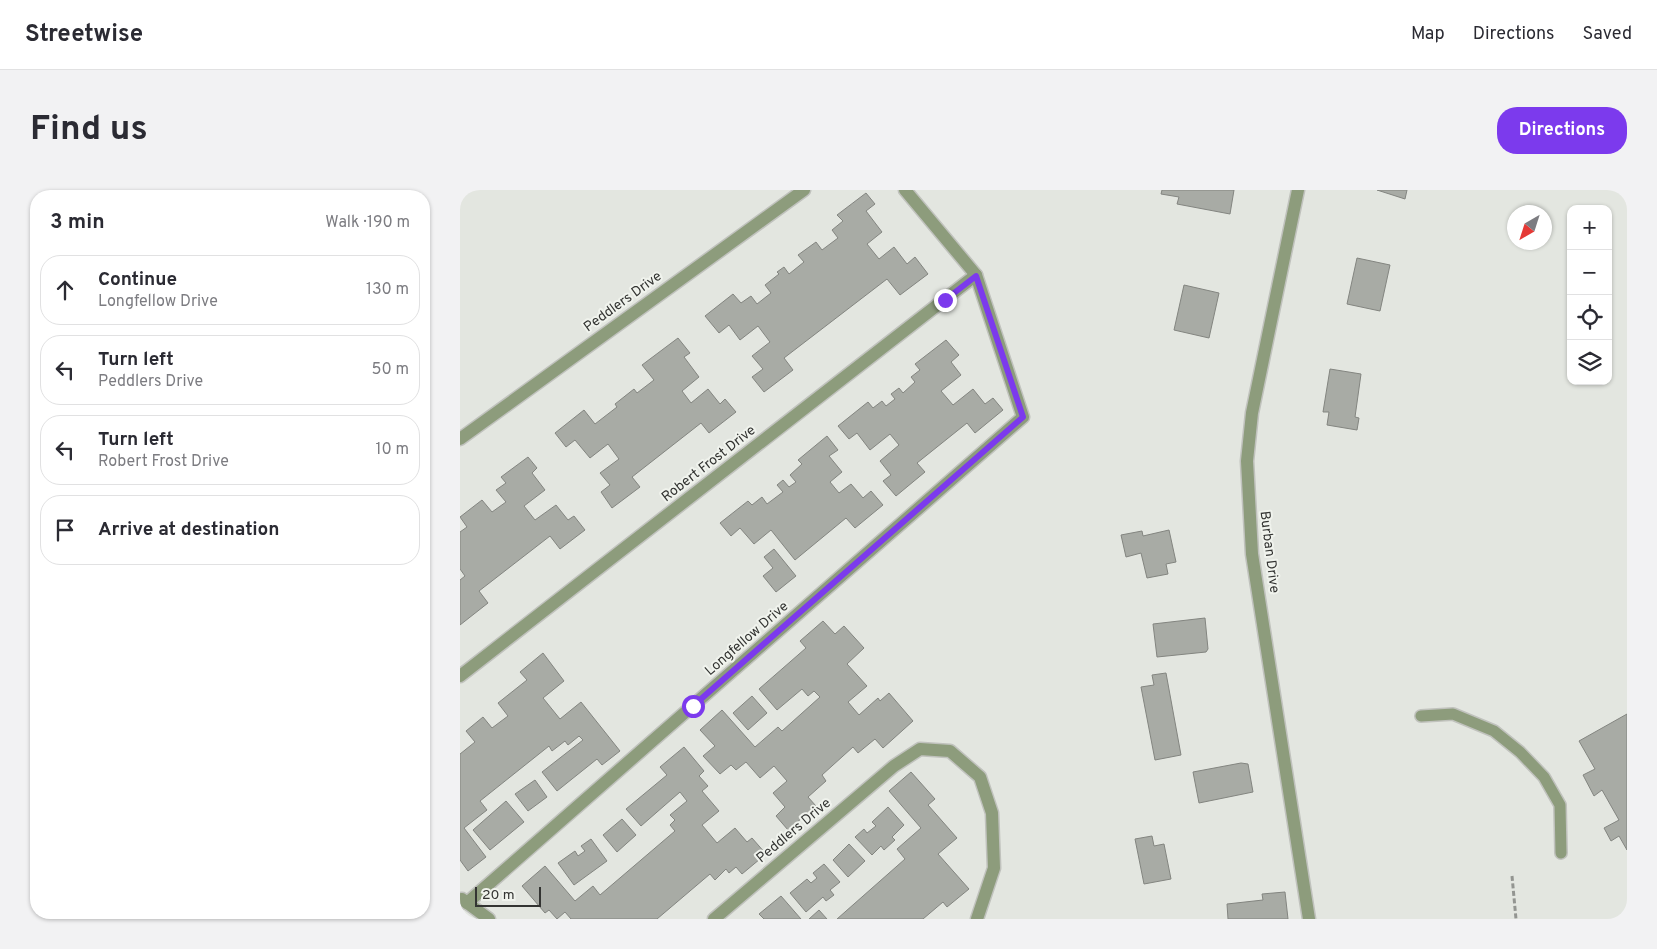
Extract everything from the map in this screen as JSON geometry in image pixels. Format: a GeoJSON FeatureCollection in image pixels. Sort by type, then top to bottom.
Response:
{"type":"FeatureCollection","features":[{"type":"Feature","properties":{"kind":"street","name":"Peddlers Drive"},"geometry":{"type":"LineString","coordinates":[[460,439],[804,190]]}},
{"type":"Feature","properties":{"kind":"street"},"geometry":{"type":"LineString","coordinates":[[905,190],[976,276]]}},
{"type":"Feature","properties":{"kind":"street","name":"Burban Drive"},"geometry":{"type":"LineString","coordinates":[[1298,190],[1252,412],[1247,462],[1252,554],[1308,919]]}},
{"type":"Feature","properties":{"kind":"street","name":"Longfellow Drive"},"geometry":{"type":"LineString","coordinates":[[464,900],[1023,417],[976,276]]}},
{"type":"Feature","properties":{"kind":"street","name":"Robert Frost Drive"},"geometry":{"type":"LineString","coordinates":[[460,676],[976,276]]}},
{"type":"Feature","properties":{"kind":"street","name":"Peddlers Drive"},"geometry":{"type":"LineString","coordinates":[[714,919],[894,766],[920,749],[950,751],[980,777],[992,813],[994,868],[977,919]]}},
{"type":"Feature","properties":{"kind":"street"},"geometry":{"type":"LineString","coordinates":[[464,900],[489,919]]}},
{"type":"Feature","properties":{"kind":"lane"},"geometry":{"type":"LineString","coordinates":[[1421,716],[1453,714],[1494,732],[1520,752],[1544,777],[1560,805],[1561,853]]}},
{"type":"Feature","properties":{"kind":"path"},"geometry":{"type":"LineString","coordinates":[[1512,876],[1516,919]]}},
{"type":"Feature","properties":{"kind":"building"},"geometry":{"type":"Polygon","coordinates":[[[1162,190],[1234,190],[1230,214],[1177,204],[1179,197],[1161,194],[1162,190]]]}},
{"type":"Feature","properties":{"kind":"building"},"geometry":{"type":"Polygon","coordinates":[[[1377,190],[1407,190],[1405,199],[1377,190]]]}},
{"type":"Feature","properties":{"kind":"building"},"geometry":{"type":"Polygon","coordinates":[[[866,193],[875,204],[866,211],[882,232],[867,244],[879,259],[894,247],[907,264],[915,257],[928,274],[900,295],[887,279],[784,358],[793,370],[764,392],[752,377],[763,369],[752,356],[770,342],[758,326],[740,340],[729,325],[719,333],[705,316],[733,294],[741,303],[751,296],[757,304],[771,293],[765,285],[779,274],[777,272],[784,267],[789,274],[804,262],[798,255],[816,242],[822,250],[838,238],[832,230],[843,221],[837,215],[866,193]]]}},
{"type":"Feature","properties":{"kind":"building"},"geometry":{"type":"Polygon","coordinates":[[[1357,258],[1390,265],[1380,311],[1347,304],[1357,258]]]}},
{"type":"Feature","properties":{"kind":"building"},"geometry":{"type":"Polygon","coordinates":[[[1184,285],[1219,293],[1209,338],[1174,330],[1184,285]]]}},
{"type":"Feature","properties":{"kind":"building"},"geometry":{"type":"Polygon","coordinates":[[[678,338],[690,353],[684,357],[699,377],[682,391],[691,403],[708,389],[720,404],[725,399],[736,412],[709,433],[701,423],[632,477],[640,487],[612,508],[601,492],[610,485],[600,473],[619,459],[608,444],[590,458],[575,440],[566,447],[555,433],[584,410],[595,424],[617,407],[615,404],[634,389],[637,393],[654,380],[642,365],[678,338]]]}},
{"type":"Feature","properties":{"kind":"building"},"geometry":{"type":"Polygon","coordinates":[[[946,340],[959,355],[951,362],[961,375],[941,391],[953,405],[973,389],[985,404],[993,398],[1003,410],[975,433],[967,423],[917,463],[925,472],[896,496],[883,481],[891,475],[880,461],[899,445],[890,434],[870,450],[857,433],[849,439],[838,426],[868,402],[873,408],[882,401],[886,406],[895,399],[891,394],[899,388],[903,393],[915,382],[911,377],[920,370],[915,364],[946,340]]]}},
{"type":"Feature","properties":{"kind":"building"},"geometry":{"type":"Polygon","coordinates":[[[1330,369],[1361,374],[1355,417],[1359,418],[1357,430],[1327,425],[1329,412],[1323,412],[1330,369]]]}},
{"type":"Feature","properties":{"kind":"building"},"geometry":{"type":"Polygon","coordinates":[[[827,436],[838,450],[829,456],[842,472],[830,482],[839,493],[851,484],[863,498],[871,491],[883,505],[855,528],[846,518],[795,560],[771,530],[754,544],[740,528],[731,536],[720,523],[748,501],[752,505],[762,497],[767,504],[783,492],[777,485],[783,480],[789,487],[796,482],[790,475],[802,464],[798,460],[827,436]]]}},
{"type":"Feature","properties":{"kind":"building"},"geometry":{"type":"Polygon","coordinates":[[[528,457],[537,468],[532,473],[545,490],[524,506],[535,520],[556,505],[568,520],[574,516],[585,530],[560,549],[550,536],[479,591],[488,603],[460,625],[460,580],[465,576],[460,569],[460,532],[467,527],[460,517],[482,500],[492,512],[506,502],[496,490],[506,483],[501,477],[528,457]]]}},
{"type":"Feature","properties":{"kind":"building"},"geometry":{"type":"Polygon","coordinates":[[[1169,530],[1176,562],[1166,564],[1168,574],[1147,578],[1141,553],[1126,557],[1121,535],[1142,531],[1143,536],[1169,530]]]}},
{"type":"Feature","properties":{"kind":"building"},"geometry":{"type":"Polygon","coordinates":[[[774,549],[796,576],[776,592],[763,576],[773,568],[764,557],[774,549]]]}},
{"type":"Feature","properties":{"kind":"building"},"geometry":{"type":"Polygon","coordinates":[[[1205,618],[1208,649],[1206,652],[1157,657],[1153,624],[1205,618]]]}},
{"type":"Feature","properties":{"kind":"building"},"geometry":{"type":"Polygon","coordinates":[[[823,621],[835,634],[844,626],[864,648],[847,664],[867,686],[848,702],[859,715],[878,698],[880,701],[889,693],[913,721],[883,748],[875,739],[858,753],[853,747],[822,775],[826,781],[808,797],[816,806],[788,830],[776,816],[785,807],[773,793],[787,781],[774,766],[760,778],[746,762],[736,770],[731,765],[720,774],[703,756],[715,746],[700,730],[722,710],[755,747],[778,727],[782,731],[820,697],[814,691],[808,696],[802,689],[777,710],[759,689],[806,648],[800,641],[823,621]]]}},
{"type":"Feature","properties":{"kind":"building"},"geometry":{"type":"Polygon","coordinates":[[[543,653],[564,681],[543,698],[560,719],[581,702],[620,751],[602,765],[597,759],[557,791],[542,772],[583,740],[579,736],[568,745],[565,741],[552,751],[549,746],[480,801],[487,810],[464,828],[486,857],[468,871],[460,860],[460,754],[475,742],[466,731],[483,717],[492,728],[508,716],[498,703],[527,680],[520,672],[543,653]]]}},
{"type":"Feature","properties":{"kind":"building"},"geometry":{"type":"Polygon","coordinates":[[[1166,673],[1181,755],[1155,760],[1141,687],[1154,685],[1152,675],[1166,673]]]}},
{"type":"Feature","properties":{"kind":"building"},"geometry":{"type":"Polygon","coordinates":[[[752,696],[767,713],[748,730],[733,713],[752,696]]]}},
{"type":"Feature","properties":{"kind":"building"},"geometry":{"type":"Polygon","coordinates":[[[1627,714],[1627,850],[1619,836],[1611,841],[1604,828],[1619,820],[1602,790],[1594,796],[1583,775],[1595,769],[1579,741],[1627,714]]]}},
{"type":"Feature","properties":{"kind":"building"},"geometry":{"type":"Polygon","coordinates":[[[684,747],[704,771],[699,776],[708,786],[702,791],[719,811],[702,825],[717,843],[735,828],[747,842],[752,838],[766,854],[742,874],[736,867],[729,873],[726,869],[715,880],[710,874],[657,919],[571,919],[565,912],[557,919],[549,910],[545,913],[522,886],[545,866],[575,901],[593,886],[600,895],[675,831],[670,825],[675,820],[670,815],[687,801],[680,792],[641,826],[626,809],[667,775],[660,767],[684,747]]]}},
{"type":"Feature","properties":{"kind":"building"},"geometry":{"type":"Polygon","coordinates":[[[1241,763],[1248,764],[1253,792],[1199,803],[1193,772],[1241,763]]]}},
{"type":"Feature","properties":{"kind":"building"},"geometry":{"type":"Polygon","coordinates":[[[911,772],[935,799],[928,805],[957,838],[938,854],[969,889],[947,907],[943,902],[923,919],[837,919],[905,859],[897,849],[921,828],[889,791],[911,772]]]}},
{"type":"Feature","properties":{"kind":"building"},"geometry":{"type":"Polygon","coordinates":[[[535,780],[547,797],[528,811],[515,794],[535,780]]]}},
{"type":"Feature","properties":{"kind":"building"},"geometry":{"type":"Polygon","coordinates":[[[506,801],[524,822],[490,850],[473,830],[506,801]]]}},
{"type":"Feature","properties":{"kind":"building"},"geometry":{"type":"Polygon","coordinates":[[[888,807],[904,825],[892,837],[895,840],[884,850],[881,846],[872,855],[855,837],[864,829],[867,833],[876,826],[872,822],[888,807]]]}},
{"type":"Feature","properties":{"kind":"building"},"geometry":{"type":"Polygon","coordinates":[[[622,819],[636,835],[617,852],[603,835],[622,819]]]}},
{"type":"Feature","properties":{"kind":"building"},"geometry":{"type":"Polygon","coordinates":[[[1152,836],[1154,846],[1164,844],[1171,879],[1144,884],[1135,839],[1152,836]]]}},
{"type":"Feature","properties":{"kind":"building"},"geometry":{"type":"Polygon","coordinates":[[[591,839],[607,861],[574,885],[558,863],[575,851],[578,856],[585,851],[581,846],[591,839]]]}},
{"type":"Feature","properties":{"kind":"building"},"geometry":{"type":"Polygon","coordinates":[[[849,844],[865,861],[848,877],[833,860],[849,844]]]}},
{"type":"Feature","properties":{"kind":"building"},"geometry":{"type":"Polygon","coordinates":[[[824,864],[840,882],[830,890],[834,895],[826,901],[823,897],[806,912],[790,893],[807,879],[811,883],[817,878],[813,873],[824,864]]]}},
{"type":"Feature","properties":{"kind":"building"},"geometry":{"type":"Polygon","coordinates":[[[1285,892],[1288,919],[1228,919],[1227,904],[1263,900],[1262,894],[1285,892]]]}},
{"type":"Feature","properties":{"kind":"building"},"geometry":{"type":"Polygon","coordinates":[[[781,896],[801,919],[764,919],[759,914],[781,896]]]}},
{"type":"Feature","properties":{"kind":"building"},"geometry":{"type":"Polygon","coordinates":[[[819,910],[827,919],[809,919],[819,910]]]}},
{"type":"Feature","properties":{"kind":"route"},"geometry":{"type":"LineString","coordinates":[[693,706],[1023,417],[976,276],[945,300]]}}]}
